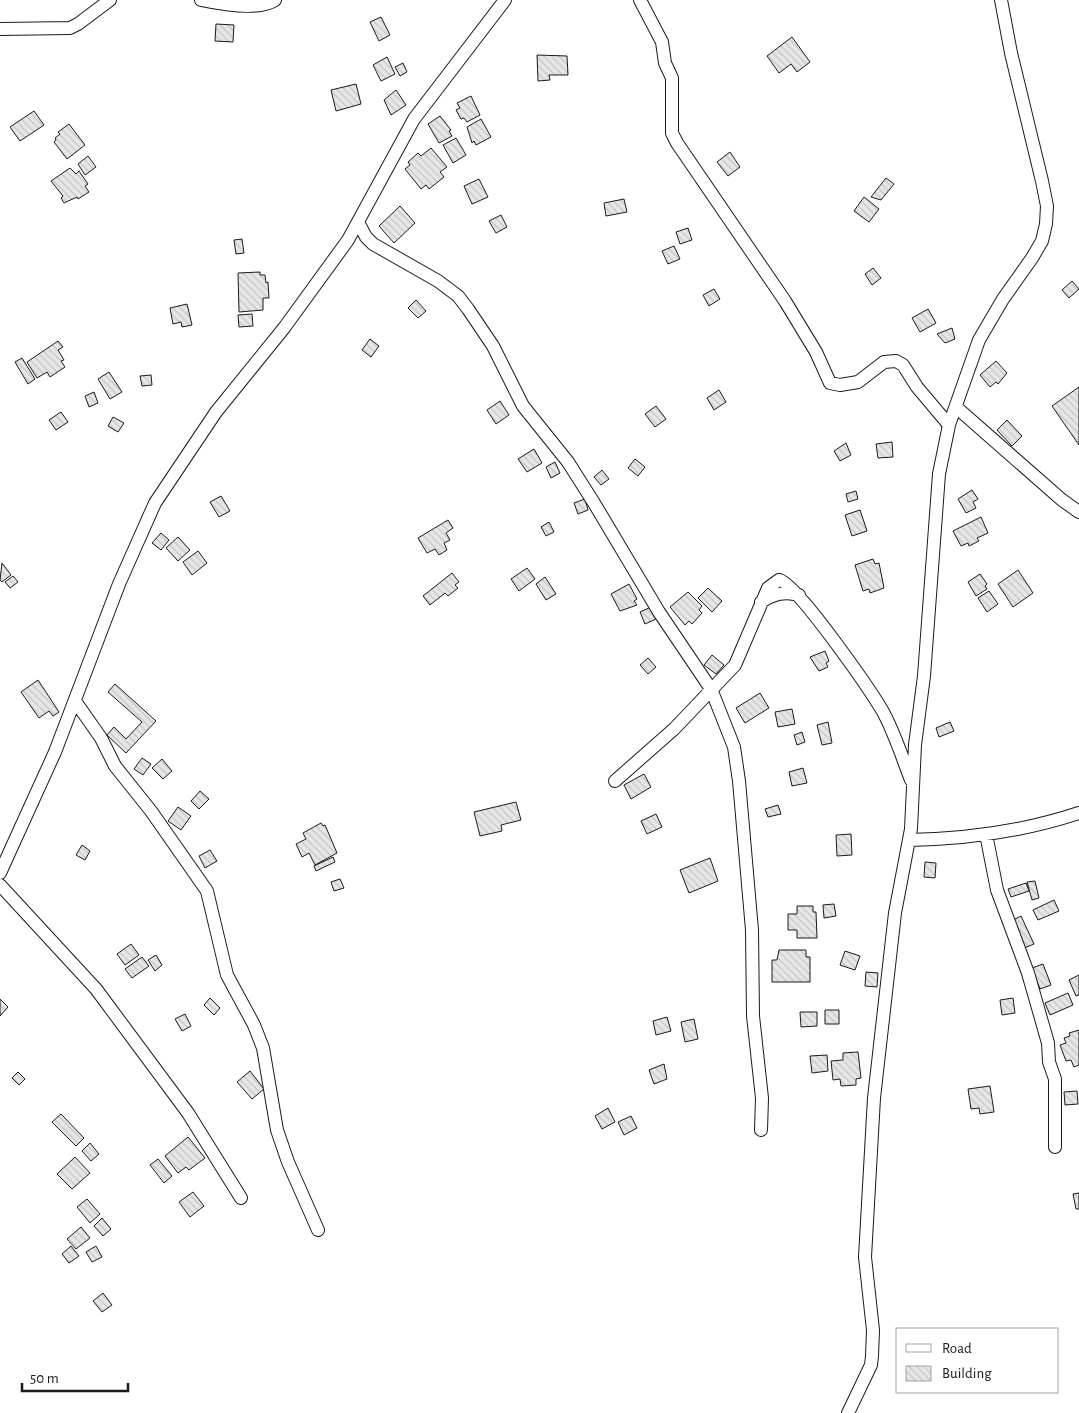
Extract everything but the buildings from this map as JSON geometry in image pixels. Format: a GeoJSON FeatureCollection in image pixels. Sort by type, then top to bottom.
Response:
{"type":"FeatureCollection","features":[{"type":"Feature","properties":{"kind":"street"},"geometry":{"type":"LineString","coordinates":[[0,30],[70,28],[110,0]]}},
{"type":"Feature","properties":{"kind":"street"},"geometry":{"type":"LineString","coordinates":[[201,0],[244,7],[265,5],[275,0]]}},
{"type":"Feature","properties":{"kind":"street"},"geometry":{"type":"LineString","coordinates":[[0,873],[55,752],[119,584],[155,504],[216,412],[284,328],[348,240],[414,119],[505,0]]}},
{"type":"Feature","properties":{"kind":"street"},"geometry":{"type":"LineString","coordinates":[[640,0],[662,42],[665,63],[672,78],[672,133],[676,143],[785,301],[816,352],[830,383],[840,385],[858,382],[884,362],[896,362],[903,365],[917,387],[949,425]]}},
{"type":"Feature","properties":{"kind":"street"},"geometry":{"type":"LineString","coordinates":[[848,1413],[871,1365],[872,1356],[872,1330],[865,1257],[874,1098],[895,913],[909,840],[912,813],[912,782],[926,648],[939,474],[949,425],[979,340],[1003,299],[1032,258],[1042,240],[1046,224],[1047,206],[1011,53],[1001,0]]}},
{"type":"Feature","properties":{"kind":"street"},"geometry":{"type":"LineString","coordinates":[[358,222],[366,237],[373,244],[438,281],[458,296],[493,346],[523,406],[568,462],[659,612],[710,689],[734,747],[739,781],[752,930],[753,1016],[762,1098],[761,1130]]}},
{"type":"Feature","properties":{"kind":"street"},"geometry":{"type":"LineString","coordinates":[[956,407],[1062,500],[1079,512]]}},
{"type":"Feature","properties":{"kind":"street"},"geometry":{"type":"LineString","coordinates":[[615,781],[674,729],[710,689],[735,665],[743,650],[761,602],[770,596],[787,592],[799,595],[882,711],[912,782]]}},
{"type":"Feature","properties":{"kind":"street"},"geometry":{"type":"LineString","coordinates":[[75,701],[101,738],[115,766],[151,811],[207,891],[227,974],[254,1025],[262,1048],[276,1130],[318,1230]]}},
{"type":"Feature","properties":{"kind":"street"},"geometry":{"type":"LineString","coordinates":[[909,840],[942,840],[986,834],[1040,825],[1079,812]]}},
{"type":"Feature","properties":{"kind":"street"},"geometry":{"type":"LineString","coordinates":[[986,834],[997,890],[1028,973],[1048,1043],[1050,1062],[1055,1079],[1055,1147]]}},
{"type":"Feature","properties":{"kind":"street"},"geometry":{"type":"LineString","coordinates":[[0,885],[96,989],[188,1113],[241,1198]]}}]}
